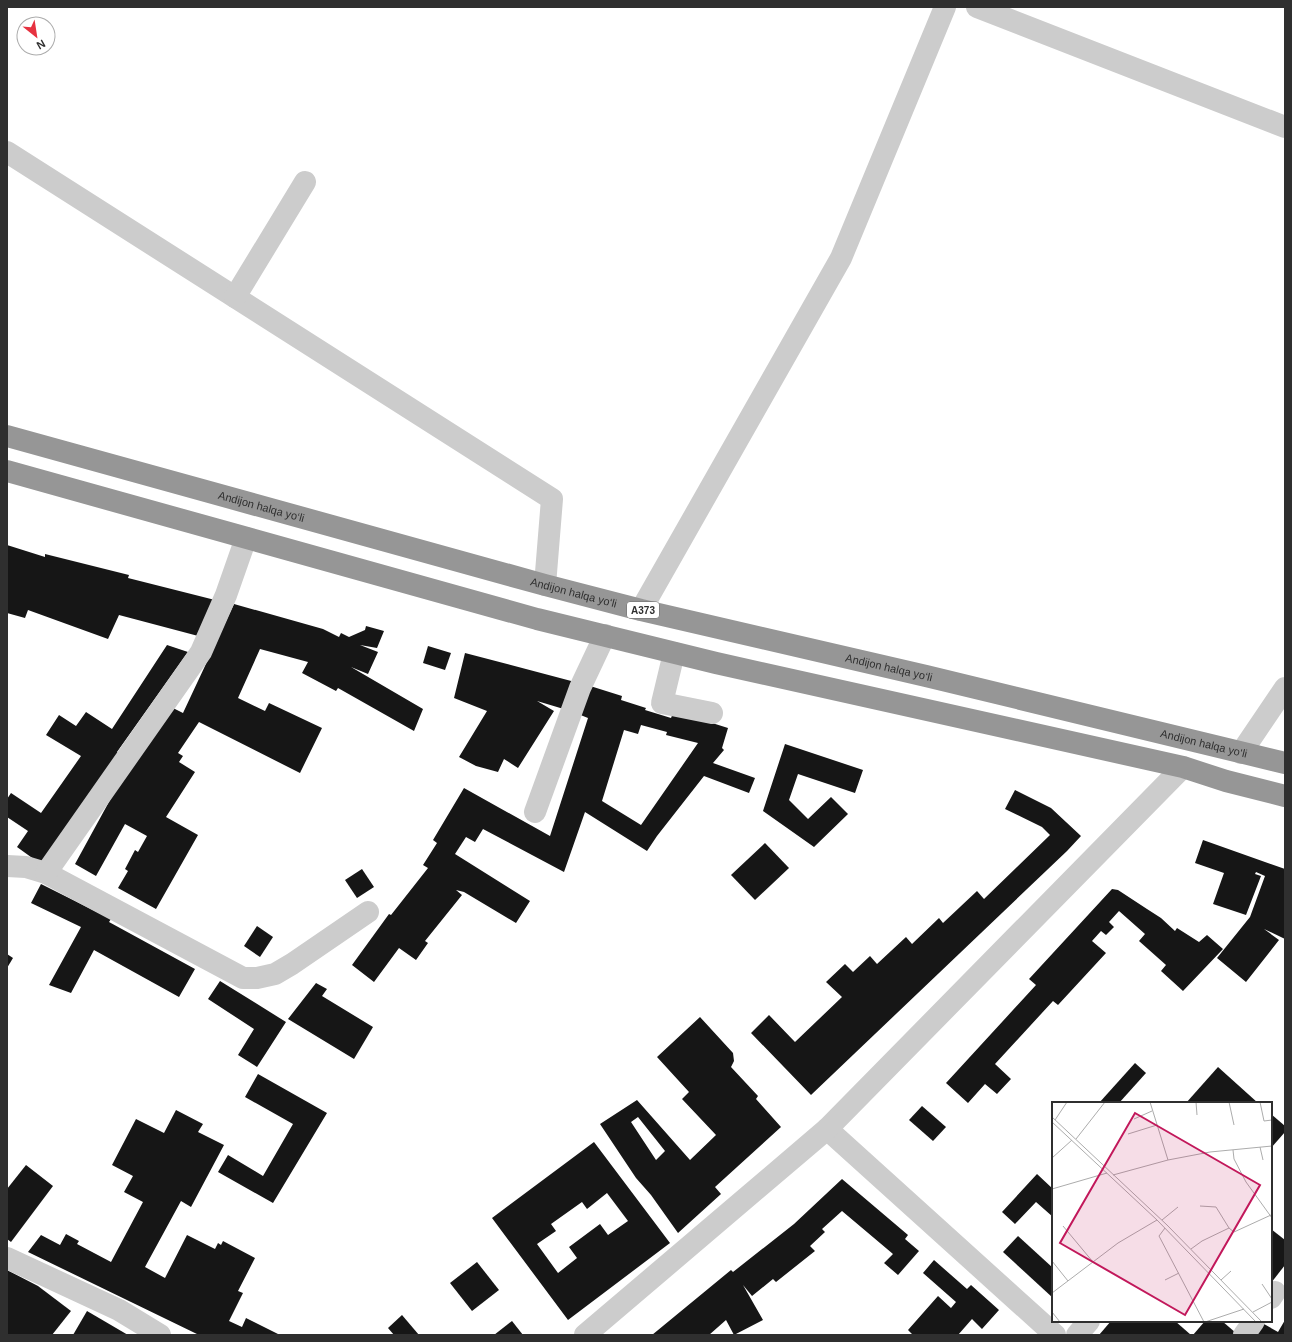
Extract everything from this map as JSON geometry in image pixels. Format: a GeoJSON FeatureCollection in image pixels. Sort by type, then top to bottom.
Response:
{"type":"FeatureCollection","features":[{"type":"Feature","properties":{"kind":"highway","name":"Andijon halqa yo‘li"},"geometry":{"type":"LineString","coordinates":[[7,436],[544,585],[641,610],[926,676],[1285,763]]}},
{"type":"Feature","properties":{"kind":"highway"},"geometry":{"type":"LineString","coordinates":[[7,471],[537,619],[716,663],[1183,767],[1226,781],[1285,796]]}},
{"type":"Feature","properties":{"kind":"street"},"geometry":{"type":"LineString","coordinates":[[641,610],[841,258],[945,7]]}},
{"type":"Feature","properties":{"kind":"street"},"geometry":{"type":"LineString","coordinates":[[977,7],[1285,127]]}},
{"type":"Feature","properties":{"kind":"street"},"geometry":{"type":"LineString","coordinates":[[7,152],[552,499],[544,585]]}},
{"type":"Feature","properties":{"kind":"street"},"geometry":{"type":"LineString","coordinates":[[235,297],[306,182]]}},
{"type":"Feature","properties":{"kind":"street"},"geometry":{"type":"LineString","coordinates":[[46,873],[201,652],[226,595],[246,538]]}},
{"type":"Feature","properties":{"kind":"street"},"geometry":{"type":"LineString","coordinates":[[535,812],[580,688],[605,635]]}},
{"type":"Feature","properties":{"kind":"street"},"geometry":{"type":"LineString","coordinates":[[674,653],[662,703],[712,713]]}},
{"type":"Feature","properties":{"kind":"street"},"geometry":{"type":"LineString","coordinates":[[1241,753],[1285,688]]}},
{"type":"Feature","properties":{"kind":"street"},"geometry":{"type":"LineString","coordinates":[[585,1335],[827,1129],[1183,767]]}},
{"type":"Feature","properties":{"kind":"street"},"geometry":{"type":"LineString","coordinates":[[7,866],[26,867],[46,873],[243,978],[257,978],[275,974],[368,912]]}},
{"type":"Feature","properties":{"kind":"street"},"geometry":{"type":"LineString","coordinates":[[827,1129],[1055,1335]]}},
{"type":"Feature","properties":{"kind":"street"},"geometry":{"type":"LineString","coordinates":[[7,1258],[119,1310],[160,1335]]}},
{"type":"Feature","properties":{"kind":"street"},"geometry":{"type":"LineString","coordinates":[[1076,1335],[1088,1322]]}},
{"type":"Feature","properties":{"kind":"street"},"geometry":{"type":"LineString","coordinates":[[1244,1335],[1253,1322]]}},
{"type":"Feature","properties":{"kind":"building"},"geometry":{"type":"Polygon","coordinates":[[[7,545],[45,557],[45,554],[129,575],[128,578],[215,600],[202,637],[119,615],[108,639],[28,610],[25,618],[7,613],[7,545]]]}},
{"type":"Feature","properties":{"kind":"building"},"geometry":{"type":"Polygon","coordinates":[[[234,604],[323,629],[339,637],[341,633],[349,637],[365,630],[366,626],[384,631],[377,648],[360,645],[378,652],[368,674],[351,667],[423,709],[414,731],[338,688],[336,691],[302,673],[308,662],[260,649],[238,698],[265,711],[269,703],[322,728],[300,773],[199,722],[178,753],[183,756],[179,762],[195,772],[166,817],[198,835],[156,909],[118,888],[128,871],[125,869],[135,850],[138,852],[147,836],[125,824],[96,876],[75,864],[116,789],[173,708],[183,713],[234,604]]]}},
{"type":"Feature","properties":{"kind":"building"},"geometry":{"type":"Polygon","coordinates":[[[167,645],[188,652],[117,752],[120,755],[42,865],[17,847],[28,831],[7,817],[7,799],[11,793],[41,813],[81,756],[46,735],[59,715],[76,726],[86,712],[112,729],[167,645]]]}},
{"type":"Feature","properties":{"kind":"building"},"geometry":{"type":"Polygon","coordinates":[[[428,646],[451,653],[445,670],[423,663],[428,646]]]}},
{"type":"Feature","properties":{"kind":"building"},"geometry":{"type":"Polygon","coordinates":[[[465,653],[575,682],[567,710],[537,701],[554,711],[518,768],[504,759],[498,772],[476,766],[459,757],[487,711],[454,698],[465,653]]]}},
{"type":"Feature","properties":{"kind":"building"},"geometry":{"type":"Polygon","coordinates":[[[587,685],[622,696],[621,700],[646,708],[645,710],[671,718],[674,711],[728,728],[722,748],[724,750],[713,763],[755,778],[749,793],[704,776],[647,851],[585,812],[564,872],[483,829],[475,842],[466,837],[455,854],[530,901],[516,923],[464,892],[456,890],[462,895],[425,941],[428,943],[416,960],[399,948],[374,982],[352,965],[389,914],[391,915],[428,868],[423,865],[437,843],[433,840],[464,788],[550,836],[588,718],[578,714],[587,685]],[[641,725],[638,734],[624,730],[602,801],[641,825],[698,743],[666,735],[667,732],[641,725]]]}},
{"type":"Feature","properties":{"kind":"building"},"geometry":{"type":"Polygon","coordinates":[[[785,744],[863,770],[855,793],[798,774],[789,800],[808,819],[831,797],[848,814],[814,847],[763,811],[785,744]]]}},
{"type":"Feature","properties":{"kind":"building"},"geometry":{"type":"Polygon","coordinates":[[[1015,790],[1051,808],[1081,836],[811,1095],[751,1033],[769,1015],[795,1042],[842,997],[826,982],[845,964],[853,972],[870,956],[877,964],[906,937],[912,944],[939,918],[943,923],[977,891],[984,899],[1050,835],[1042,827],[1005,809],[1015,790]]]}},
{"type":"Feature","properties":{"kind":"building"},"geometry":{"type":"Polygon","coordinates":[[[1203,840],[1285,869],[1285,939],[1264,929],[1279,940],[1246,982],[1217,958],[1250,917],[1265,876],[1256,872],[1255,874],[1261,876],[1246,915],[1213,904],[1224,873],[1195,863],[1203,840]]]}},
{"type":"Feature","properties":{"kind":"building"},"geometry":{"type":"Polygon","coordinates":[[[765,843],[789,868],[755,900],[731,875],[765,843]]]}},
{"type":"Feature","properties":{"kind":"building"},"geometry":{"type":"Polygon","coordinates":[[[362,869],[374,887],[357,898],[345,880],[362,869]]]}},
{"type":"Feature","properties":{"kind":"building"},"geometry":{"type":"Polygon","coordinates":[[[41,884],[111,919],[109,922],[195,969],[179,997],[94,950],[71,993],[49,985],[81,927],[31,903],[41,884]]]}},
{"type":"Feature","properties":{"kind":"building"},"geometry":{"type":"Polygon","coordinates":[[[1112,889],[1118,890],[1161,918],[1175,931],[1177,928],[1199,942],[1207,935],[1223,949],[1183,991],[1161,971],[1166,965],[1139,941],[1145,934],[1119,911],[1109,922],[1114,927],[1106,935],[1101,931],[1092,941],[1106,953],[1058,1005],[1053,1001],[995,1064],[1011,1079],[997,1094],[985,1084],[968,1103],[946,1083],[1036,985],[1029,979],[1112,889]]]}},
{"type":"Feature","properties":{"kind":"building"},"geometry":{"type":"Polygon","coordinates":[[[257,926],[273,937],[260,957],[244,946],[257,926]]]}},
{"type":"Feature","properties":{"kind":"building"},"geometry":{"type":"Polygon","coordinates":[[[7,954],[13,958],[7,968],[7,954]]]}},
{"type":"Feature","properties":{"kind":"building"},"geometry":{"type":"Polygon","coordinates":[[[220,981],[286,1022],[257,1067],[238,1055],[254,1029],[208,999],[220,981]]]}},
{"type":"Feature","properties":{"kind":"building"},"geometry":{"type":"Polygon","coordinates":[[[316,983],[327,989],[322,996],[373,1027],[354,1059],[288,1019],[316,983]]]}},
{"type":"Feature","properties":{"kind":"building"},"geometry":{"type":"Polygon","coordinates":[[[700,1017],[733,1053],[734,1061],[731,1067],[758,1096],[756,1099],[781,1127],[715,1187],[721,1194],[678,1233],[651,1195],[636,1178],[600,1124],[637,1100],[690,1160],[716,1135],[682,1099],[689,1092],[657,1057],[700,1017]],[[638,1117],[631,1122],[656,1160],[665,1151],[638,1117]]]}},
{"type":"Feature","properties":{"kind":"building"},"geometry":{"type":"Polygon","coordinates":[[[1135,1063],[1146,1073],[1120,1102],[1100,1102],[1135,1063]]]}},
{"type":"Feature","properties":{"kind":"building"},"geometry":{"type":"Polygon","coordinates":[[[1218,1067],[1257,1102],[1187,1102],[1218,1067]]]}},
{"type":"Feature","properties":{"kind":"building"},"geometry":{"type":"Polygon","coordinates":[[[258,1074],[327,1113],[273,1203],[218,1172],[228,1155],[263,1176],[293,1124],[245,1097],[258,1074]]]}},
{"type":"Feature","properties":{"kind":"building"},"geometry":{"type":"Polygon","coordinates":[[[922,1106],[946,1127],[933,1141],[909,1120],[922,1106]]]}},
{"type":"Feature","properties":{"kind":"building"},"geometry":{"type":"Polygon","coordinates":[[[176,1110],[203,1124],[198,1132],[224,1145],[191,1207],[181,1201],[145,1267],[165,1278],[187,1235],[215,1249],[218,1243],[221,1245],[223,1241],[255,1258],[238,1291],[243,1293],[229,1321],[242,1327],[246,1318],[280,1335],[199,1335],[28,1252],[41,1235],[60,1245],[66,1234],[79,1241],[77,1244],[111,1262],[143,1202],[124,1192],[133,1176],[112,1165],[136,1119],[164,1133],[176,1110]]]}},
{"type":"Feature","properties":{"kind":"building"},"geometry":{"type":"Polygon","coordinates":[[[1272,1115],[1285,1126],[1285,1132],[1272,1147],[1272,1115]]]}},
{"type":"Feature","properties":{"kind":"building"},"geometry":{"type":"Polygon","coordinates":[[[594,1142],[670,1243],[568,1320],[492,1218],[594,1142]],[[607,1193],[587,1209],[582,1202],[551,1224],[556,1231],[537,1244],[558,1273],[577,1258],[569,1247],[600,1224],[608,1235],[628,1221],[607,1193]]]}},
{"type":"Feature","properties":{"kind":"building"},"geometry":{"type":"Polygon","coordinates":[[[26,1165],[53,1186],[11,1242],[7,1239],[7,1189],[26,1165]]]}},
{"type":"Feature","properties":{"kind":"building"},"geometry":{"type":"Polygon","coordinates":[[[1037,1174],[1052,1188],[1052,1216],[1036,1202],[1015,1224],[1002,1212],[1037,1174]]]}},
{"type":"Feature","properties":{"kind":"building"},"geometry":{"type":"Polygon","coordinates":[[[842,1179],[908,1235],[905,1239],[919,1251],[898,1275],[884,1263],[893,1254],[842,1211],[822,1229],[825,1232],[810,1246],[815,1251],[776,1282],[773,1279],[752,1296],[743,1285],[763,1320],[734,1335],[726,1320],[709,1335],[652,1335],[731,1270],[733,1272],[794,1224],[842,1179]]]}},
{"type":"Feature","properties":{"kind":"building"},"geometry":{"type":"Polygon","coordinates":[[[1272,1230],[1285,1240],[1285,1265],[1272,1282],[1272,1230]]]}},
{"type":"Feature","properties":{"kind":"building"},"geometry":{"type":"Polygon","coordinates":[[[1018,1236],[1052,1267],[1052,1297],[1003,1252],[1018,1236]]]}},
{"type":"Feature","properties":{"kind":"building"},"geometry":{"type":"Polygon","coordinates":[[[934,1260],[967,1289],[971,1285],[999,1310],[982,1329],[972,1319],[958,1335],[913,1335],[908,1330],[938,1296],[951,1308],[956,1302],[923,1273],[934,1260]]]}},
{"type":"Feature","properties":{"kind":"building"},"geometry":{"type":"Polygon","coordinates":[[[477,1262],[499,1290],[472,1311],[450,1283],[477,1262]]]}},
{"type":"Feature","properties":{"kind":"building"},"geometry":{"type":"Polygon","coordinates":[[[7,1270],[38,1286],[71,1311],[52,1335],[7,1335],[7,1270]]]}},
{"type":"Feature","properties":{"kind":"building"},"geometry":{"type":"Polygon","coordinates":[[[87,1311],[128,1335],[73,1335],[87,1311]]]}},
{"type":"Feature","properties":{"kind":"building"},"geometry":{"type":"Polygon","coordinates":[[[402,1315],[419,1335],[394,1335],[388,1328],[402,1315]]]}},
{"type":"Feature","properties":{"kind":"building"},"geometry":{"type":"Polygon","coordinates":[[[1285,1320],[1285,1335],[1256,1335],[1264,1324],[1278,1332],[1285,1320]]]}},
{"type":"Feature","properties":{"kind":"building"},"geometry":{"type":"Polygon","coordinates":[[[512,1321],[523,1335],[494,1335],[512,1321]]]}},
{"type":"Feature","properties":{"kind":"building"},"geometry":{"type":"Polygon","coordinates":[[[1110,1322],[1176,1322],[1191,1335],[1099,1335],[1110,1322]]]}},
{"type":"Feature","properties":{"kind":"building"},"geometry":{"type":"Polygon","coordinates":[[[1204,1322],[1223,1322],[1236,1333],[1234,1335],[1193,1335],[1204,1322]]]}}]}
